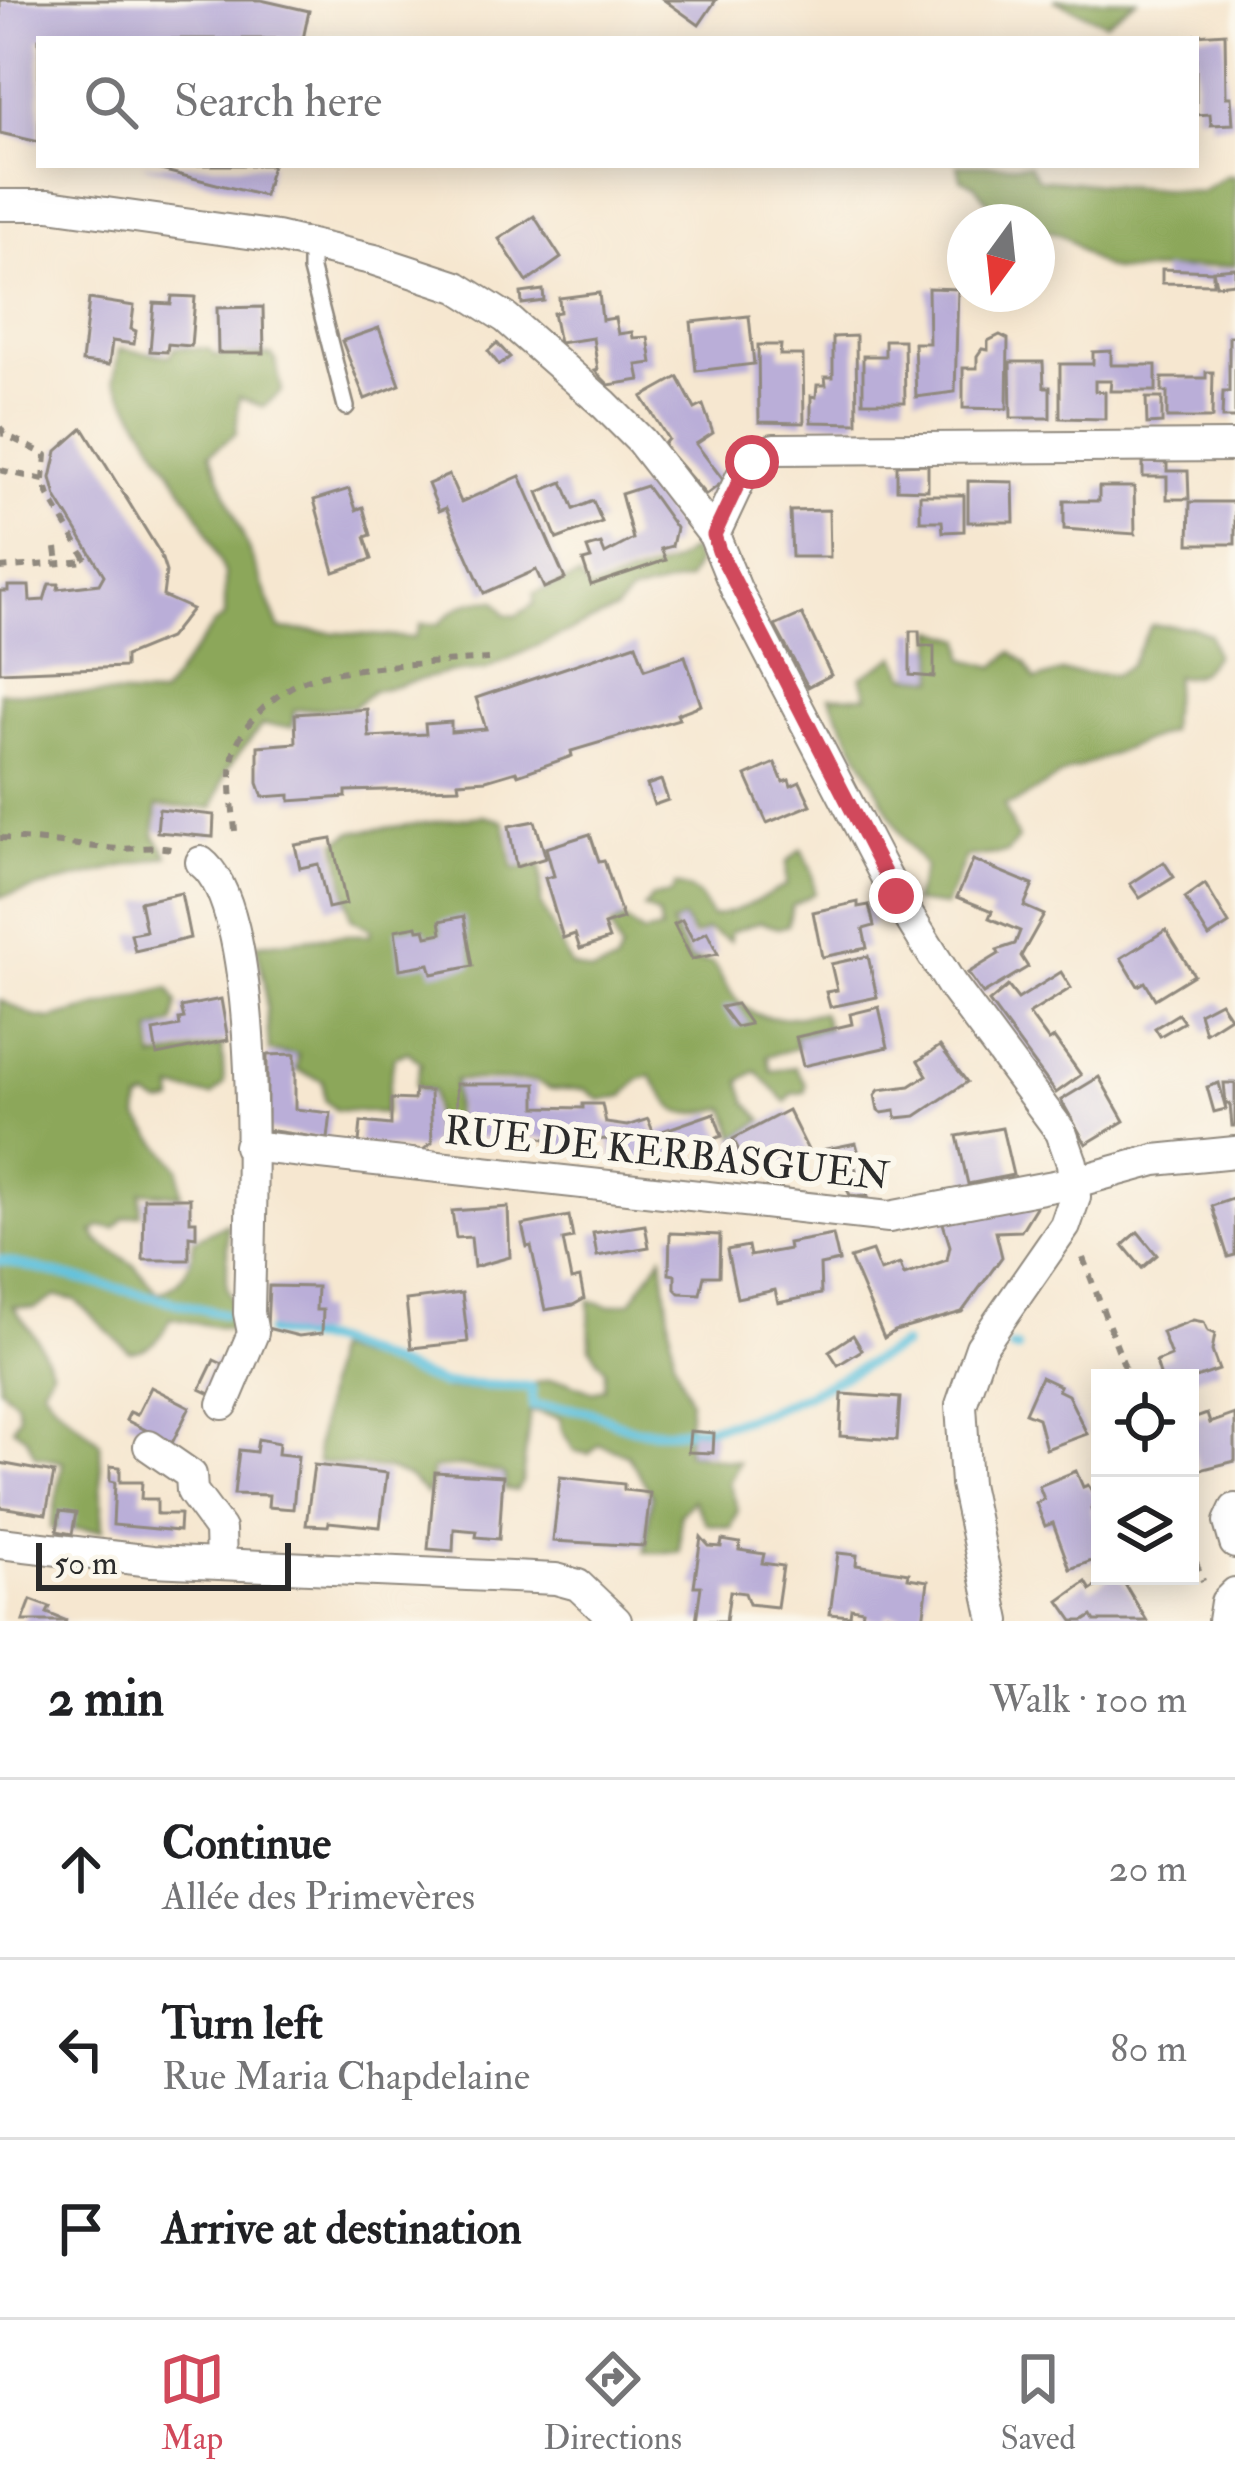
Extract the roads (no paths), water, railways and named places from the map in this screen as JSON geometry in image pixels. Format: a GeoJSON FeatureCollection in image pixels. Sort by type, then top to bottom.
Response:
{"type":"FeatureCollection","features":[{"type":"Feature","properties":{"kind":"street"},"geometry":{"type":"LineString","coordinates":[[0,205],[49,205],[311,244],[442,280],[506,318],[626,425],[714,535],[736,590],[880,868],[951,984],[1061,1132],[1075,1182],[1065,1226],[981,1347],[961,1406],[966,1484],[995,1621]]}},
{"type":"Feature","properties":{"kind":"street"},"geometry":{"type":"LineString","coordinates":[[714,535],[744,471],[774,449],[1235,446]]}},
{"type":"Feature","properties":{"kind":"street"},"geometry":{"type":"LineString","coordinates":[[201,862],[224,894],[242,973],[248,1028],[249,1313],[254,1329],[223,1404]]}},
{"type":"Feature","properties":{"kind":"street","name":"RUE DE KERBASGUEN"},"geometry":{"type":"LineString","coordinates":[[249,1146],[876,1216],[919,1214],[1075,1182],[1155,1160],[1235,1152]]}},
{"type":"Feature","properties":{"kind":"street"},"geometry":{"type":"LineString","coordinates":[[149,1446],[191,1475],[192,1491],[220,1529],[221,1564]]}},
{"type":"Feature","properties":{"kind":"street"},"geometry":{"type":"LineString","coordinates":[[1235,1509],[1229,1522],[1235,1544]]}},
{"type":"Feature","properties":{"kind":"street"},"geometry":{"type":"LineString","coordinates":[[0,1543],[104,1557],[556,1579],[578,1585],[616,1621]]}},
{"type":"Feature","properties":{"kind":"street"},"geometry":{"type":"LineString","coordinates":[[1223,1621],[1226,1602],[1235,1593]]}},
{"type":"Feature","properties":{"kind":"lane"},"geometry":{"type":"LineString","coordinates":[[311,244],[311,270],[346,407]]}},
{"type":"Feature","properties":{"kind":"waterway"},"geometry":{"type":"LineString","coordinates":[[0,1260],[223,1314]]}},
{"type":"Feature","properties":{"kind":"waterway"},"geometry":{"type":"LineString","coordinates":[[269,1332],[332,1342],[442,1384],[531,1387],[533,1406],[582,1410],[635,1429],[678,1431],[712,1427],[778,1407],[903,1345]]}},
{"type":"Feature","properties":{"kind":"waterway"},"geometry":{"type":"LineString","coordinates":[[1012,1348],[1017,1349]]}}]}
